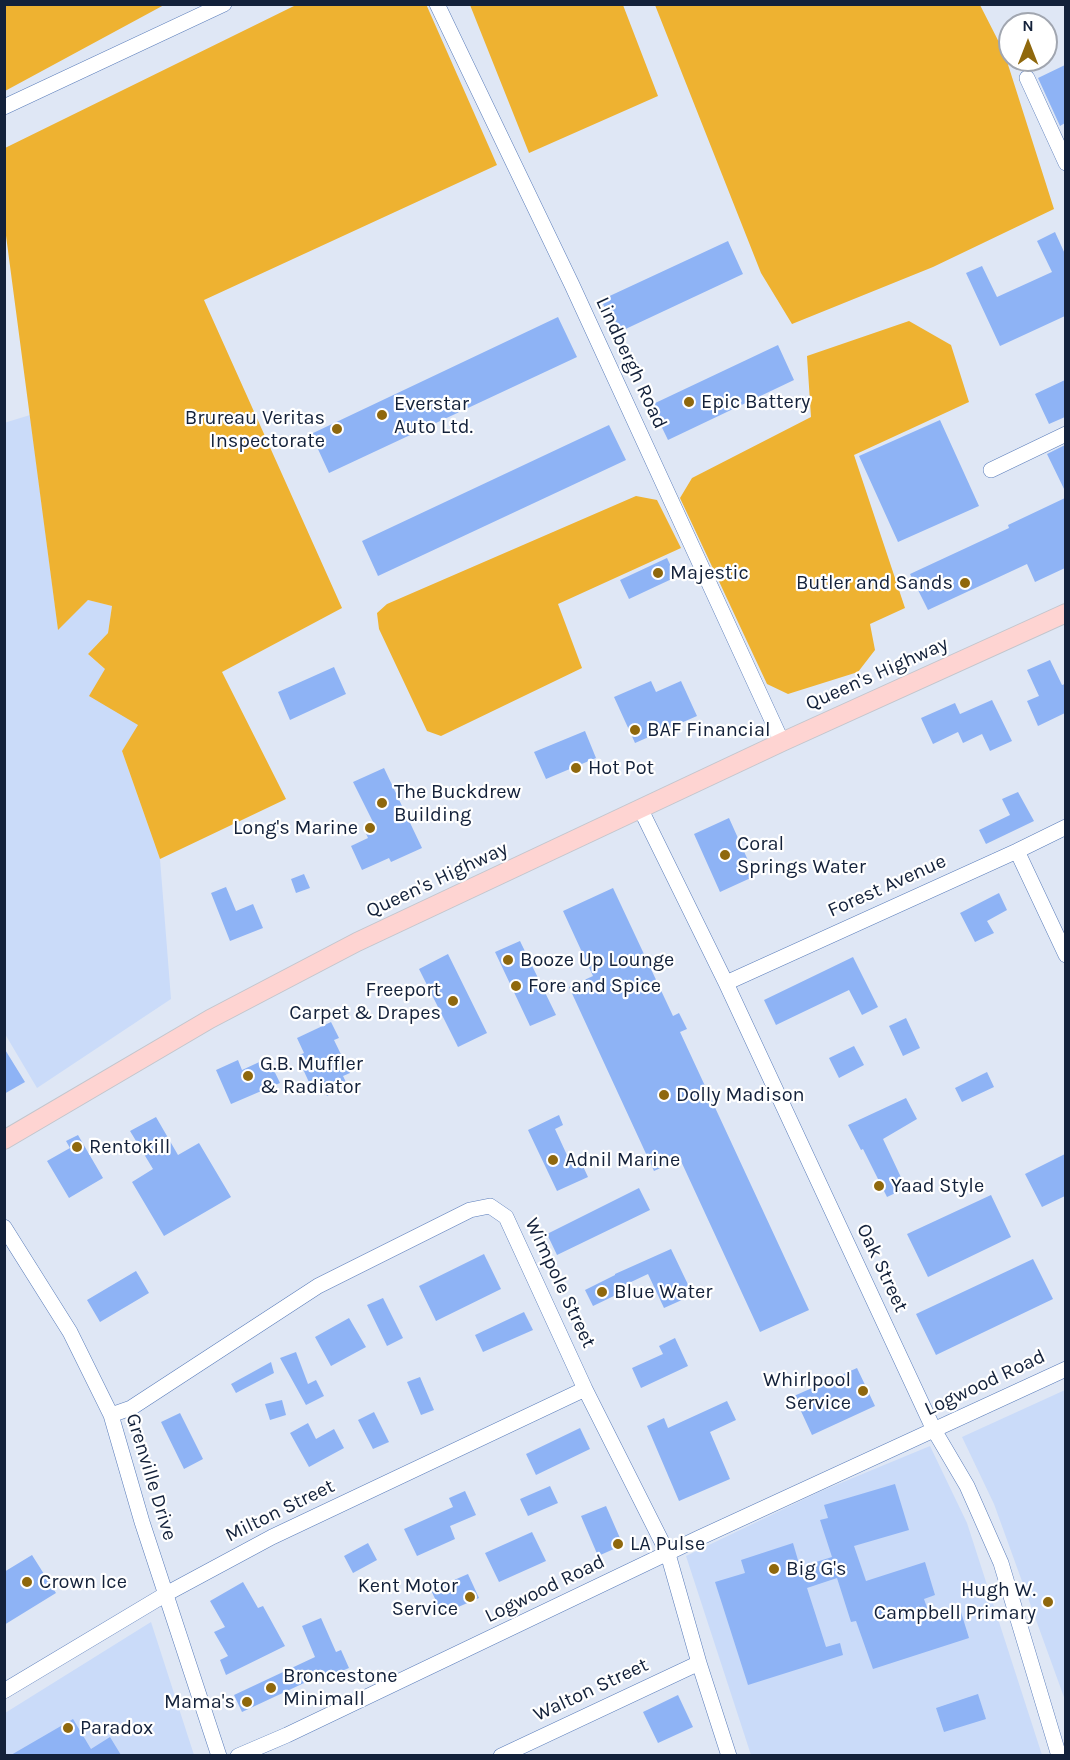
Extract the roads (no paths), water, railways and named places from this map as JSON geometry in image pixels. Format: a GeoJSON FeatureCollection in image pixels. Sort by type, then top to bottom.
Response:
{"type":"FeatureCollection","features":[{"type":"Feature","properties":{"kind":"main road","name":"Queen's Highway"},"geometry":{"type":"LineString","coordinates":[[4,1140],[210,1018],[357,942],[782,742],[1065,613]]}},
{"type":"Feature","properties":{"kind":"street"},"geometry":{"type":"LineString","coordinates":[[4,107],[224,4]]}},
{"type":"Feature","properties":{"kind":"street","name":"Lindbergh Road"},"geometry":{"type":"LineString","coordinates":[[436,4],[572,285],[782,742]]}},
{"type":"Feature","properties":{"kind":"street"},"geometry":{"type":"LineString","coordinates":[[1027,78],[1065,163]]}},
{"type":"Feature","properties":{"kind":"street"},"geometry":{"type":"LineString","coordinates":[[991,470],[1065,434]]}},
{"type":"Feature","properties":{"kind":"street","name":"Oak Street"},"geometry":{"type":"LineString","coordinates":[[640,808],[726,983],[934,1431],[967,1486],[1000,1563],[1059,1755]]}},
{"type":"Feature","properties":{"kind":"street","name":"Forest Avenue"},"geometry":{"type":"LineString","coordinates":[[726,983],[1065,827]]}},
{"type":"Feature","properties":{"kind":"street"},"geometry":{"type":"LineString","coordinates":[[1017,851],[1065,956]]}},
{"type":"Feature","properties":{"kind":"street","name":"Wimpole Street"},"geometry":{"type":"LineString","coordinates":[[111,1415],[130,1408],[318,1286],[470,1210],[490,1206],[506,1217],[585,1389],[668,1554],[699,1663],[729,1755]]}},
{"type":"Feature","properties":{"kind":"street","name":"Grenville Drive"},"geometry":{"type":"LineString","coordinates":[[4,1227],[70,1332],[111,1415],[219,1755]]}},
{"type":"Feature","properties":{"kind":"street","name":"Logwood Road"},"geometry":{"type":"LineString","coordinates":[[238,1755],[296,1731],[827,1478],[934,1431],[1065,1369]]}},
{"type":"Feature","properties":{"kind":"street","name":"Milton Street"},"geometry":{"type":"LineString","coordinates":[[4,1691],[166,1594],[272,1537],[585,1389]]}},
{"type":"Feature","properties":{"kind":"street","name":"Walton Street"},"geometry":{"type":"LineString","coordinates":[[501,1755],[699,1663]]}},
{"type":"Feature","properties":{"kind":"place","name":"Epic Battery"},"geometry":{"type":"Point","coordinates":[689,402]}},
{"type":"Feature","properties":{"kind":"place","name":"Everstar Auto Ltd."},"geometry":{"type":"Point","coordinates":[382,415]}},
{"type":"Feature","properties":{"kind":"place","name":"Brureau Veritas Inspectorate"},"geometry":{"type":"Point","coordinates":[337,429]}},
{"type":"Feature","properties":{"kind":"place","name":"Majestic"},"geometry":{"type":"Point","coordinates":[658,573]}},
{"type":"Feature","properties":{"kind":"place","name":"Butler and Sands"},"geometry":{"type":"Point","coordinates":[965,583]}},
{"type":"Feature","properties":{"kind":"place","name":"BAF Financial"},"geometry":{"type":"Point","coordinates":[635,730]}},
{"type":"Feature","properties":{"kind":"place","name":"Hot Pot"},"geometry":{"type":"Point","coordinates":[576,768]}},
{"type":"Feature","properties":{"kind":"place","name":"The Buckdrew Building"},"geometry":{"type":"Point","coordinates":[382,803]}},
{"type":"Feature","properties":{"kind":"place","name":"Long's Marine"},"geometry":{"type":"Point","coordinates":[370,828]}},
{"type":"Feature","properties":{"kind":"place","name":"Coral Springs Water"},"geometry":{"type":"Point","coordinates":[725,855]}},
{"type":"Feature","properties":{"kind":"place","name":"Booze Up Lounge"},"geometry":{"type":"Point","coordinates":[508,960]}},
{"type":"Feature","properties":{"kind":"place","name":"Fore and Spice"},"geometry":{"type":"Point","coordinates":[516,986]}},
{"type":"Feature","properties":{"kind":"place","name":"Freeport Carpet & Drapes"},"geometry":{"type":"Point","coordinates":[453,1001]}},
{"type":"Feature","properties":{"kind":"place","name":"G.B. Muffler & Radiator"},"geometry":{"type":"Point","coordinates":[248,1076]}},
{"type":"Feature","properties":{"kind":"place","name":"Dolly Madison"},"geometry":{"type":"Point","coordinates":[664,1095]}},
{"type":"Feature","properties":{"kind":"place","name":"Rentokill"},"geometry":{"type":"Point","coordinates":[77,1147]}},
{"type":"Feature","properties":{"kind":"place","name":"Adnil Marine"},"geometry":{"type":"Point","coordinates":[553,1160]}},
{"type":"Feature","properties":{"kind":"place","name":"Yaad Style"},"geometry":{"type":"Point","coordinates":[879,1186]}},
{"type":"Feature","properties":{"kind":"place","name":"Blue Water"},"geometry":{"type":"Point","coordinates":[602,1292]}},
{"type":"Feature","properties":{"kind":"place","name":"Whirlpool Service"},"geometry":{"type":"Point","coordinates":[863,1391]}},
{"type":"Feature","properties":{"kind":"place","name":"LA Pulse"},"geometry":{"type":"Point","coordinates":[618,1544]}},
{"type":"Feature","properties":{"kind":"place","name":"Big G's"},"geometry":{"type":"Point","coordinates":[774,1569]}},
{"type":"Feature","properties":{"kind":"place","name":"Crown Ice"},"geometry":{"type":"Point","coordinates":[27,1582]}},
{"type":"Feature","properties":{"kind":"place","name":"Kent Motor Service"},"geometry":{"type":"Point","coordinates":[470,1597]}},
{"type":"Feature","properties":{"kind":"place","name":"Hugh W. Campbell Primary"},"geometry":{"type":"Point","coordinates":[1048,1602]}},
{"type":"Feature","properties":{"kind":"place","name":"Broncestone Minimall"},"geometry":{"type":"Point","coordinates":[271,1688]}},
{"type":"Feature","properties":{"kind":"place","name":"Mama's"},"geometry":{"type":"Point","coordinates":[247,1702]}},
{"type":"Feature","properties":{"kind":"place","name":"Paradox"},"geometry":{"type":"Point","coordinates":[68,1728]}}]}
